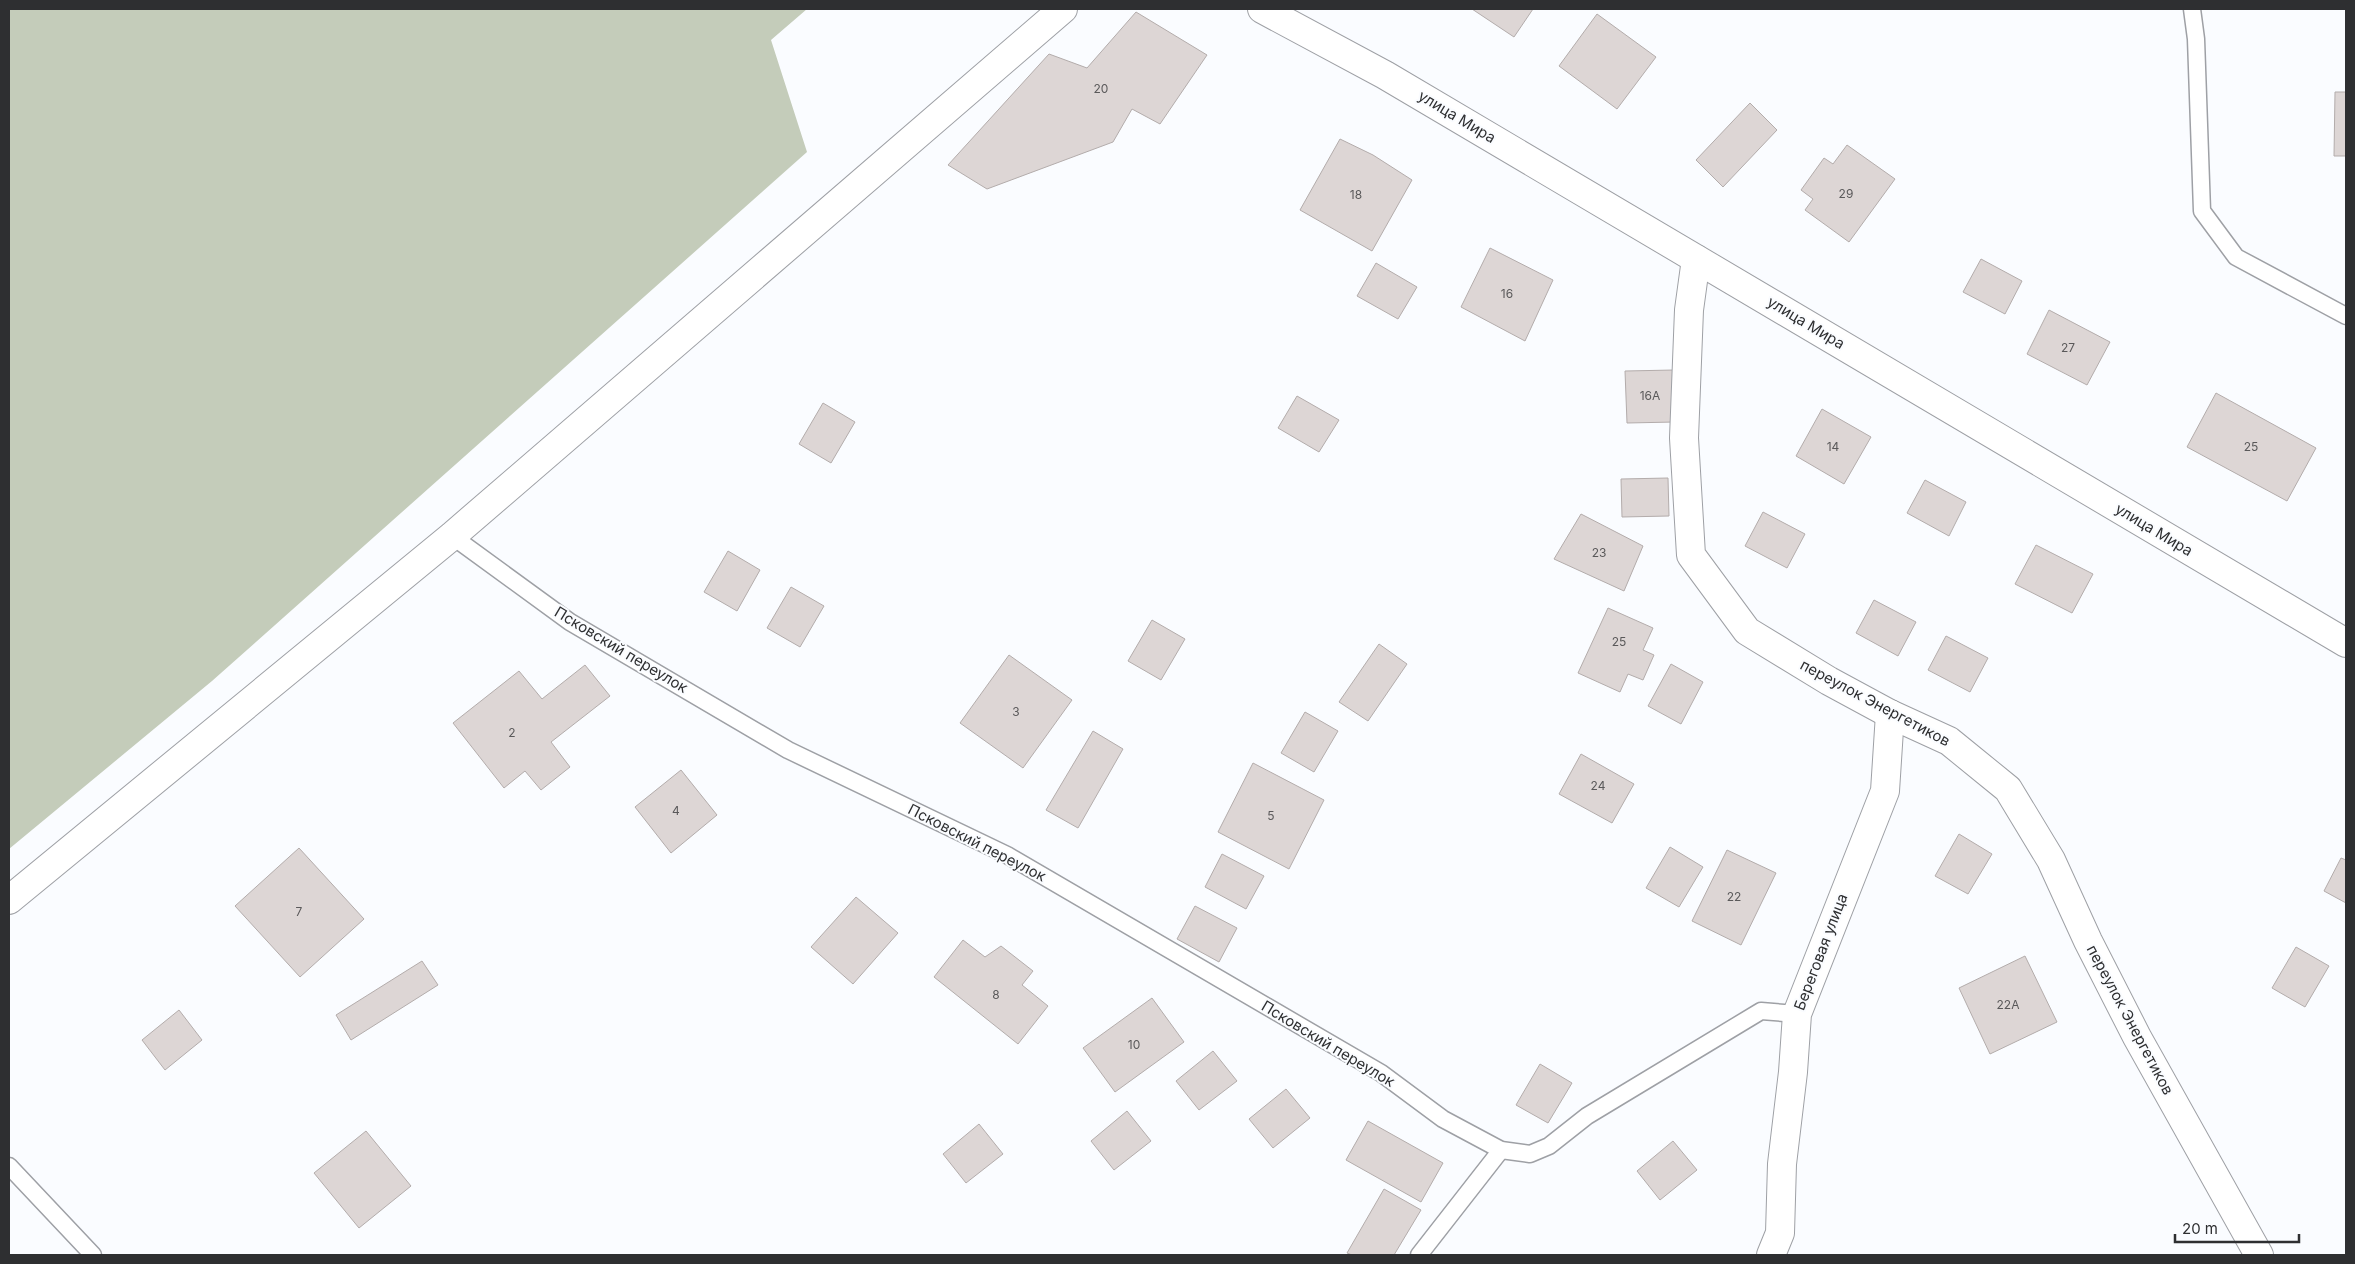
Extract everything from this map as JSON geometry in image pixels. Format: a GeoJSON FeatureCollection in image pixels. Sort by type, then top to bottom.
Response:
{"type":"FeatureCollection","features":[{"type":"Feature","properties":{"kind":"street"},"geometry":{"type":"LineString","coordinates":[[9,900],[452,536],[1063,9]]}},
{"type":"Feature","properties":{"kind":"street","name":"улица Мира"},"geometry":{"type":"LineString","coordinates":[[1262,9],[1385,75],[2346,643]]}},
{"type":"Feature","properties":{"kind":"street","name":"переулок Энергетиков"},"geometry":{"type":"LineString","coordinates":[[1696,259],[1689,310],[1684,438],[1691,555],[1747,631],[1829,681],[1890,714],[1949,741],[2008,788],[2051,860],[2088,941],[2137,1037],[2259,1255]]}},
{"type":"Feature","properties":{"kind":"street","name":"Береговая улица"},"geometry":{"type":"LineString","coordinates":[[1771,1255],[1780,1233],[1782,1164],[1793,1072],[1796,1014],[1885,791],[1890,714]]}},
{"type":"Feature","properties":{"kind":"lane"},"geometry":{"type":"LineString","coordinates":[[2192,9],[2196,39],[2202,211],[2236,257],[2346,316]]}},
{"type":"Feature","properties":{"kind":"lane","name":"Псковский переулок"},"geometry":{"type":"LineString","coordinates":[[452,536],[570,622],[788,750],[1007,855],[1381,1073],[1443,1119],[1501,1150],[1530,1154],[1548,1146],[1587,1116],[1761,1011],[1796,1014]]}},
{"type":"Feature","properties":{"kind":"lane"},"geometry":{"type":"LineString","coordinates":[[1419,1255],[1501,1150]]}},
{"type":"Feature","properties":{"kind":"lane"},"geometry":{"type":"LineString","coordinates":[[9,1166],[93,1255]]}},
{"type":"Feature","properties":{"kind":"green space"},"geometry":{"type":"Polygon","coordinates":[[[9,9],[807,9],[771,40],[807,152],[212,681],[9,849],[9,9]]]}},
{"type":"Feature","properties":{"kind":"building"},"geometry":{"type":"Polygon","coordinates":[[[1472,9],[1533,9],[1514,37],[1472,9]]]}},
{"type":"Feature","properties":{"kind":"building"},"geometry":{"type":"Polygon","coordinates":[[[1136,12],[1207,55],[1160,124],[1132,109],[1113,142],[987,189],[948,165],[1049,54],[1087,68],[1136,12]]]}},
{"type":"Feature","properties":{"kind":"building"},"geometry":{"type":"Polygon","coordinates":[[[1597,14],[1656,57],[1617,109],[1559,66],[1597,14]]]}},
{"type":"Feature","properties":{"kind":"building"},"geometry":{"type":"Polygon","coordinates":[[[2335,92],[2346,92],[2346,156],[2334,156],[2335,92]]]}},
{"type":"Feature","properties":{"kind":"building"},"geometry":{"type":"Polygon","coordinates":[[[1750,103],[1777,130],[1723,187],[1696,160],[1750,103]]]}},
{"type":"Feature","properties":{"kind":"building"},"geometry":{"type":"Polygon","coordinates":[[[1340,139],[1373,155],[1412,180],[1372,251],[1300,210],[1340,139]]]}},
{"type":"Feature","properties":{"kind":"building"},"geometry":{"type":"Polygon","coordinates":[[[1847,145],[1895,179],[1849,242],[1805,210],[1813,199],[1801,190],[1824,158],[1833,164],[1847,145]]]}},
{"type":"Feature","properties":{"kind":"building"},"geometry":{"type":"Polygon","coordinates":[[[1490,248],[1553,280],[1525,341],[1461,307],[1490,248]]]}},
{"type":"Feature","properties":{"kind":"building"},"geometry":{"type":"Polygon","coordinates":[[[1981,259],[2022,281],[2005,314],[1963,292],[1981,259]]]}},
{"type":"Feature","properties":{"kind":"building"},"geometry":{"type":"Polygon","coordinates":[[[1376,263],[1417,287],[1398,319],[1357,296],[1376,263]]]}},
{"type":"Feature","properties":{"kind":"building"},"geometry":{"type":"Polygon","coordinates":[[[2049,310],[2110,342],[2087,385],[2027,354],[2049,310]]]}},
{"type":"Feature","properties":{"kind":"building"},"geometry":{"type":"Polygon","coordinates":[[[1674,370],[1675,422],[1627,423],[1625,371],[1674,370]]]}},
{"type":"Feature","properties":{"kind":"building"},"geometry":{"type":"Polygon","coordinates":[[[2216,393],[2316,448],[2287,501],[2187,447],[2216,393]]]}},
{"type":"Feature","properties":{"kind":"building"},"geometry":{"type":"Polygon","coordinates":[[[1297,396],[1339,420],[1319,452],[1278,428],[1297,396]]]}},
{"type":"Feature","properties":{"kind":"building"},"geometry":{"type":"Polygon","coordinates":[[[823,403],[855,422],[831,463],[799,444],[823,403]]]}},
{"type":"Feature","properties":{"kind":"building"},"geometry":{"type":"Polygon","coordinates":[[[1822,409],[1871,437],[1844,484],[1796,456],[1822,409]]]}},
{"type":"Feature","properties":{"kind":"building"},"geometry":{"type":"Polygon","coordinates":[[[1668,478],[1669,516],[1622,517],[1621,479],[1668,478]]]}},
{"type":"Feature","properties":{"kind":"building"},"geometry":{"type":"Polygon","coordinates":[[[1925,480],[1966,502],[1949,536],[1907,513],[1925,480]]]}},
{"type":"Feature","properties":{"kind":"building"},"geometry":{"type":"Polygon","coordinates":[[[1763,512],[1805,534],[1787,568],[1745,546],[1763,512]]]}},
{"type":"Feature","properties":{"kind":"building"},"geometry":{"type":"Polygon","coordinates":[[[1581,514],[1643,546],[1624,591],[1554,559],[1581,514]]]}},
{"type":"Feature","properties":{"kind":"building"},"geometry":{"type":"Polygon","coordinates":[[[2036,545],[2093,574],[2072,613],[2015,584],[2036,545]]]}},
{"type":"Feature","properties":{"kind":"building"},"geometry":{"type":"Polygon","coordinates":[[[728,551],[760,570],[737,611],[704,592],[728,551]]]}},
{"type":"Feature","properties":{"kind":"building"},"geometry":{"type":"Polygon","coordinates":[[[791,587],[824,606],[800,647],[767,628],[791,587]]]}},
{"type":"Feature","properties":{"kind":"building"},"geometry":{"type":"Polygon","coordinates":[[[1874,600],[1916,622],[1898,656],[1856,633],[1874,600]]]}},
{"type":"Feature","properties":{"kind":"building"},"geometry":{"type":"Polygon","coordinates":[[[1608,608],[1653,628],[1643,650],[1654,655],[1643,680],[1628,674],[1620,692],[1578,673],[1608,608]]]}},
{"type":"Feature","properties":{"kind":"building"},"geometry":{"type":"Polygon","coordinates":[[[1152,620],[1185,639],[1161,680],[1128,661],[1152,620]]]}},
{"type":"Feature","properties":{"kind":"building"},"geometry":{"type":"Polygon","coordinates":[[[1946,636],[1988,658],[1970,692],[1928,670],[1946,636]]]}},
{"type":"Feature","properties":{"kind":"building"},"geometry":{"type":"Polygon","coordinates":[[[1379,644],[1407,664],[1368,721],[1339,702],[1379,644]]]}},
{"type":"Feature","properties":{"kind":"building"},"geometry":{"type":"Polygon","coordinates":[[[1009,655],[1072,700],[1023,768],[960,723],[1009,655]]]}},
{"type":"Feature","properties":{"kind":"building"},"geometry":{"type":"Polygon","coordinates":[[[1671,664],[1703,682],[1681,724],[1648,706],[1671,664]]]}},
{"type":"Feature","properties":{"kind":"building"},"geometry":{"type":"Polygon","coordinates":[[[585,665],[610,696],[551,742],[570,767],[541,790],[525,771],[504,788],[453,723],[519,671],[542,699],[585,665]]]}},
{"type":"Feature","properties":{"kind":"building"},"geometry":{"type":"Polygon","coordinates":[[[1305,712],[1338,731],[1314,772],[1281,753],[1305,712]]]}},
{"type":"Feature","properties":{"kind":"building"},"geometry":{"type":"Polygon","coordinates":[[[1093,731],[1123,749],[1078,828],[1046,810],[1093,731]]]}},
{"type":"Feature","properties":{"kind":"building"},"geometry":{"type":"Polygon","coordinates":[[[1581,754],[1634,784],[1612,823],[1559,794],[1581,754]]]}},
{"type":"Feature","properties":{"kind":"building"},"geometry":{"type":"Polygon","coordinates":[[[1253,763],[1324,800],[1289,869],[1218,832],[1253,763]]]}},
{"type":"Feature","properties":{"kind":"building"},"geometry":{"type":"Polygon","coordinates":[[[681,770],[717,815],[671,853],[635,807],[681,770]]]}},
{"type":"Feature","properties":{"kind":"building"},"geometry":{"type":"Polygon","coordinates":[[[1959,834],[1992,854],[1968,894],[1935,876],[1959,834]]]}},
{"type":"Feature","properties":{"kind":"building"},"geometry":{"type":"Polygon","coordinates":[[[1670,847],[1703,867],[1679,907],[1646,888],[1670,847]]]}},
{"type":"Feature","properties":{"kind":"building"},"geometry":{"type":"Polygon","coordinates":[[[299,848],[364,919],[300,977],[235,906],[299,848]]]}},
{"type":"Feature","properties":{"kind":"building"},"geometry":{"type":"Polygon","coordinates":[[[1727,850],[1776,873],[1741,945],[1692,921],[1727,850]]]}},
{"type":"Feature","properties":{"kind":"building"},"geometry":{"type":"Polygon","coordinates":[[[1222,854],[1264,876],[1246,909],[1205,887],[1222,854]]]}},
{"type":"Feature","properties":{"kind":"building"},"geometry":{"type":"Polygon","coordinates":[[[2341,858],[2346,860],[2346,903],[2324,891],[2341,858]]]}},
{"type":"Feature","properties":{"kind":"building"},"geometry":{"type":"Polygon","coordinates":[[[856,897],[898,933],[853,984],[811,947],[856,897]]]}},
{"type":"Feature","properties":{"kind":"building"},"geometry":{"type":"Polygon","coordinates":[[[1195,906],[1237,928],[1219,962],[1177,939],[1195,906]]]}},
{"type":"Feature","properties":{"kind":"building"},"geometry":{"type":"Polygon","coordinates":[[[963,940],[985,957],[1001,946],[1033,971],[1022,985],[1048,1006],[1018,1044],[934,977],[963,940]]]}},
{"type":"Feature","properties":{"kind":"building"},"geometry":{"type":"Polygon","coordinates":[[[2296,947],[2329,966],[2305,1007],[2272,988],[2296,947]]]}},
{"type":"Feature","properties":{"kind":"building"},"geometry":{"type":"Polygon","coordinates":[[[2025,956],[2057,1022],[1990,1054],[1959,988],[2025,956]]]}},
{"type":"Feature","properties":{"kind":"building"},"geometry":{"type":"Polygon","coordinates":[[[422,961],[438,985],[351,1040],[336,1015],[422,961]]]}},
{"type":"Feature","properties":{"kind":"building"},"geometry":{"type":"Polygon","coordinates":[[[1152,998],[1184,1042],[1115,1092],[1083,1048],[1152,998]]]}},
{"type":"Feature","properties":{"kind":"building"},"geometry":{"type":"Polygon","coordinates":[[[179,1010],[202,1040],[165,1070],[142,1040],[179,1010]]]}},
{"type":"Feature","properties":{"kind":"building"},"geometry":{"type":"Polygon","coordinates":[[[1213,1051],[1237,1081],[1199,1110],[1176,1081],[1213,1051]]]}},
{"type":"Feature","properties":{"kind":"building"},"geometry":{"type":"Polygon","coordinates":[[[1540,1064],[1572,1083],[1548,1123],[1516,1105],[1540,1064]]]}},
{"type":"Feature","properties":{"kind":"building"},"geometry":{"type":"Polygon","coordinates":[[[1286,1089],[1310,1118],[1273,1148],[1249,1119],[1286,1089]]]}},
{"type":"Feature","properties":{"kind":"building"},"geometry":{"type":"Polygon","coordinates":[[[1127,1111],[1151,1141],[1114,1170],[1091,1141],[1127,1111]]]}},
{"type":"Feature","properties":{"kind":"building"},"geometry":{"type":"Polygon","coordinates":[[[1368,1121],[1443,1163],[1421,1202],[1346,1160],[1368,1121]]]}},
{"type":"Feature","properties":{"kind":"building"},"geometry":{"type":"Polygon","coordinates":[[[979,1124],[1003,1154],[966,1183],[943,1154],[979,1124]]]}},
{"type":"Feature","properties":{"kind":"building"},"geometry":{"type":"Polygon","coordinates":[[[366,1131],[411,1186],[359,1228],[314,1173],[366,1131]]]}},
{"type":"Feature","properties":{"kind":"building"},"geometry":{"type":"Polygon","coordinates":[[[1673,1141],[1697,1170],[1660,1200],[1637,1171],[1673,1141]]]}},
{"type":"Feature","properties":{"kind":"building"},"geometry":{"type":"Polygon","coordinates":[[[1384,1189],[1421,1210],[1394,1255],[1352,1255],[1347,1253],[1384,1189]]]}}]}
